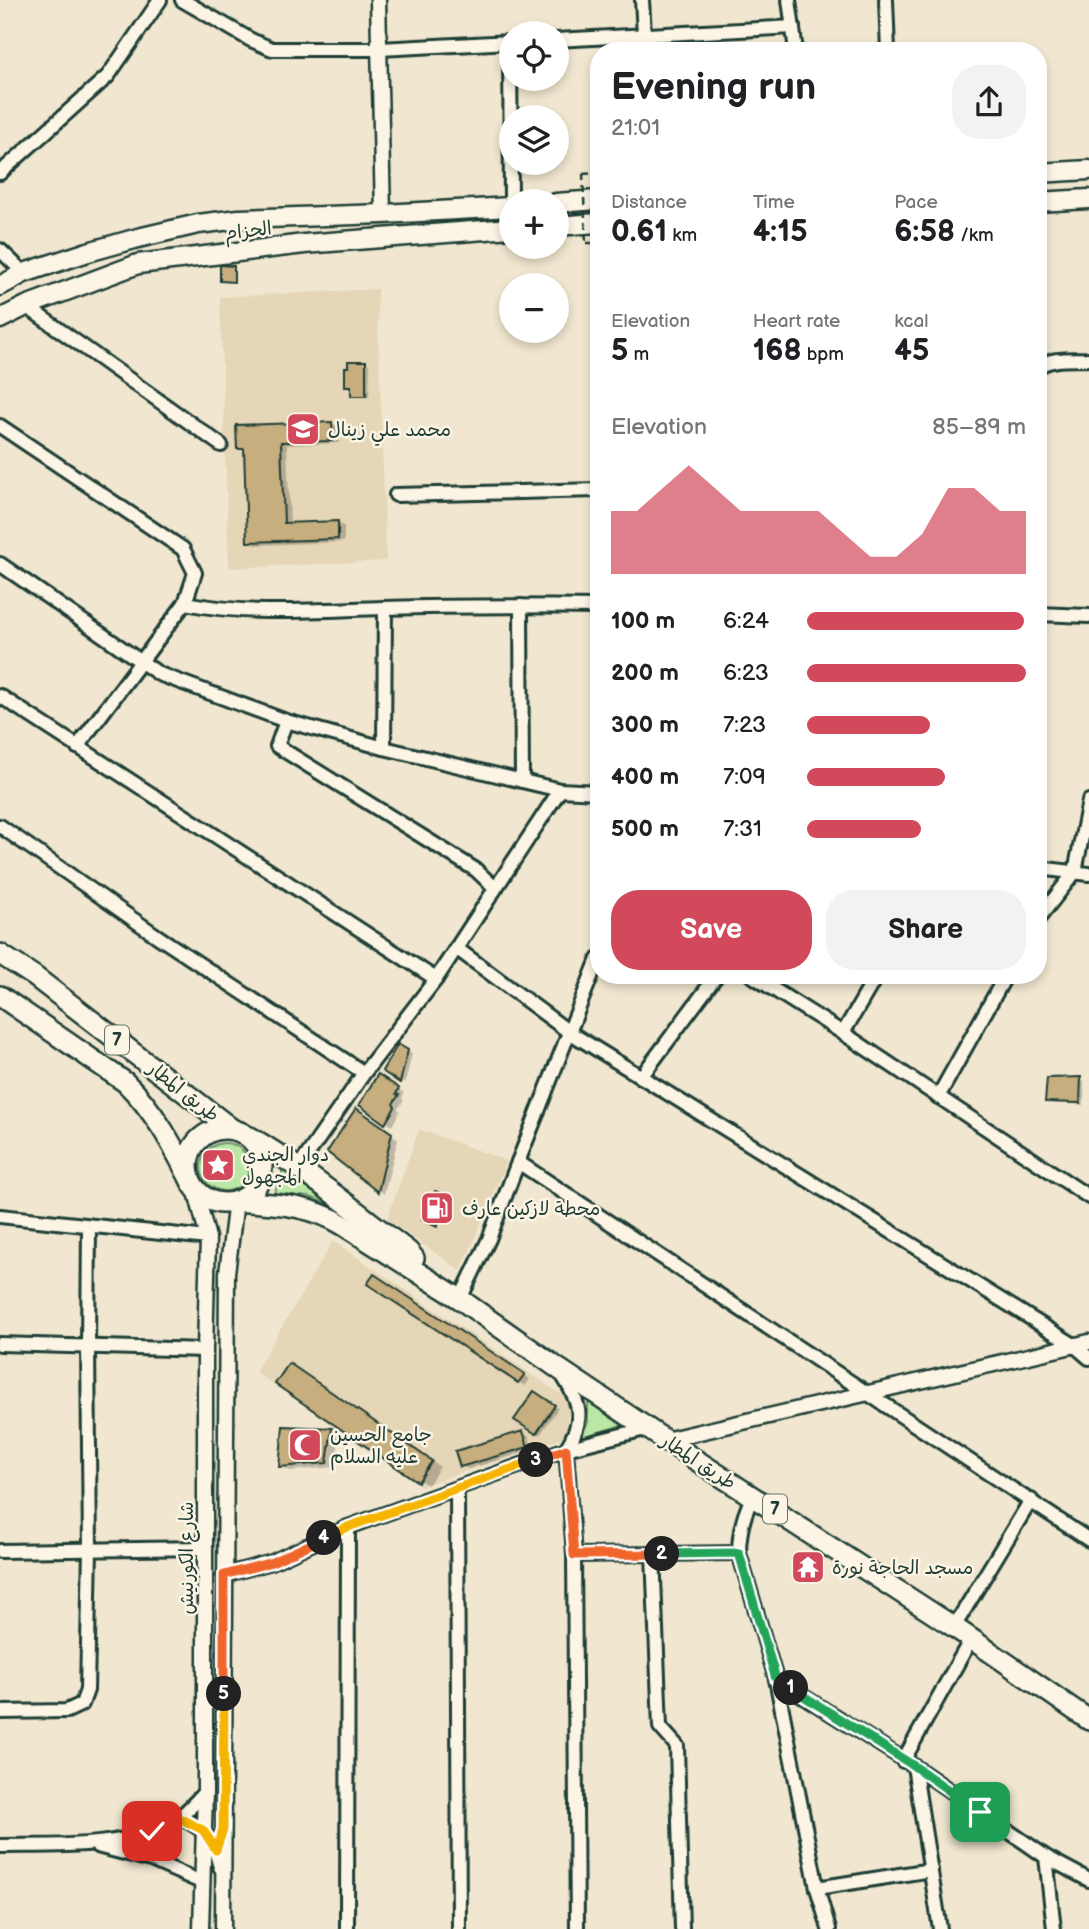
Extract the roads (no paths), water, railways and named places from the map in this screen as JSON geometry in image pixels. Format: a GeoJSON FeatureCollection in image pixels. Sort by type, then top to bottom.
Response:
{"type":"FeatureCollection","features":[{"type":"Feature","properties":{"kind":"highway","name":"طريق المطار"},"geometry":{"type":"LineString","coordinates":[[0,954],[34,976],[142,1058],[206,1111],[299,1167],[408,1251],[414,1258],[416,1270]]}},
{"type":"Feature","properties":{"kind":"highway","name":"7"},"geometry":{"type":"LineString","coordinates":[[0,996],[125,1082],[155,1115],[194,1186]]}},
{"type":"Feature","properties":{"kind":"highway"},"geometry":{"type":"LineString","coordinates":[[194,1186],[188,1172],[188,1161],[197,1141],[216,1130],[237,1131],[251,1139],[257,1148],[262,1169],[253,1189],[236,1201]]}},
{"type":"Feature","properties":{"kind":"highway","name":"طريق المطار"},"geometry":{"type":"LineString","coordinates":[[194,1186],[214,1201],[293,1207],[330,1216],[460,1298],[559,1369],[954,1627],[1089,1720]]}},
{"type":"Feature","properties":{"kind":"main road"},"geometry":{"type":"LineString","coordinates":[[1047,172],[1089,170]]}},
{"type":"Feature","properties":{"kind":"main road"},"geometry":{"type":"LineString","coordinates":[[1047,201],[1089,199]]}},
{"type":"Feature","properties":{"kind":"main road"},"geometry":{"type":"LineString","coordinates":[[569,202],[590,201]]}},
{"type":"Feature","properties":{"kind":"main road","name":"الحزام"},"geometry":{"type":"LineString","coordinates":[[0,286],[24,273],[126,241],[198,224],[239,219],[499,207]]}},
{"type":"Feature","properties":{"kind":"main road"},"geometry":{"type":"LineString","coordinates":[[569,225],[590,224]]}},
{"type":"Feature","properties":{"kind":"main road","name":"الحزام"},"geometry":{"type":"LineString","coordinates":[[0,319],[26,306],[138,264],[304,244],[499,229]]}},
{"type":"Feature","properties":{"kind":"street"},"geometry":{"type":"LineString","coordinates":[[0,173],[108,76],[160,0]]}},
{"type":"Feature","properties":{"kind":"street"},"geometry":{"type":"LineString","coordinates":[[182,0],[272,50],[380,49],[499,43]]}},
{"type":"Feature","properties":{"kind":"street"},"geometry":{"type":"LineString","coordinates":[[378,0],[383,214]]}},
{"type":"Feature","properties":{"kind":"street"},"geometry":{"type":"LineString","coordinates":[[642,0],[644,42]]}},
{"type":"Feature","properties":{"kind":"street"},"geometry":{"type":"LineString","coordinates":[[789,0],[795,42]]}},
{"type":"Feature","properties":{"kind":"street"},"geometry":{"type":"LineString","coordinates":[[886,0],[888,42]]}},
{"type":"Feature","properties":{"kind":"street"},"geometry":{"type":"LineString","coordinates":[[569,39],[793,27]]}},
{"type":"Feature","properties":{"kind":"street"},"geometry":{"type":"LineString","coordinates":[[510,91],[511,189]]}},
{"type":"Feature","properties":{"kind":"street"},"geometry":{"type":"LineString","coordinates":[[0,250],[24,273]]}},
{"type":"Feature","properties":{"kind":"street"},"geometry":{"type":"LineString","coordinates":[[26,306],[221,445]]}},
{"type":"Feature","properties":{"kind":"street"},"geometry":{"type":"LineString","coordinates":[[1047,363],[1089,359]]}},
{"type":"Feature","properties":{"kind":"street"},"geometry":{"type":"LineString","coordinates":[[0,426],[183,549],[195,573],[185,603],[77,747]]}},
{"type":"Feature","properties":{"kind":"street"},"geometry":{"type":"LineString","coordinates":[[396,495],[590,490]]}},
{"type":"Feature","properties":{"kind":"street"},"geometry":{"type":"LineString","coordinates":[[0,564],[159,674],[286,721],[384,748],[560,790],[590,792]]}},
{"type":"Feature","properties":{"kind":"street"},"geometry":{"type":"LineString","coordinates":[[185,603],[216,609],[266,611],[590,607]]}},
{"type":"Feature","properties":{"kind":"street"},"geometry":{"type":"LineString","coordinates":[[521,606],[522,781]]}},
{"type":"Feature","properties":{"kind":"street"},"geometry":{"type":"LineString","coordinates":[[384,748],[385,608]]}},
{"type":"Feature","properties":{"kind":"street"},"geometry":{"type":"LineString","coordinates":[[1047,615],[1089,617]]}},
{"type":"Feature","properties":{"kind":"street"},"geometry":{"type":"LineString","coordinates":[[0,696],[436,979]]}},
{"type":"Feature","properties":{"kind":"street"},"geometry":{"type":"LineString","coordinates":[[286,721],[277,746],[476,870],[495,888]]}},
{"type":"Feature","properties":{"kind":"street"},"geometry":{"type":"LineString","coordinates":[[299,1167],[364,1073],[436,979],[560,790]]}},
{"type":"Feature","properties":{"kind":"street"},"geometry":{"type":"LineString","coordinates":[[1047,907],[1074,872],[1089,801]]}},
{"type":"Feature","properties":{"kind":"street"},"geometry":{"type":"LineString","coordinates":[[0,826],[157,936],[364,1073]]}},
{"type":"Feature","properties":{"kind":"street"},"geometry":{"type":"LineString","coordinates":[[1047,869],[1089,874]]}},
{"type":"Feature","properties":{"kind":"street"},"geometry":{"type":"LineString","coordinates":[[456,948],[569,1032],[1082,1344],[1089,1358]]}},
{"type":"Feature","properties":{"kind":"street"},"geometry":{"type":"LineString","coordinates":[[460,1298],[482,1256],[590,980]]}},
{"type":"Feature","properties":{"kind":"street"},"geometry":{"type":"LineString","coordinates":[[641,1077],[710,984]]}},
{"type":"Feature","properties":{"kind":"street"},"geometry":{"type":"LineString","coordinates":[[765,984],[1088,1194]]}},
{"type":"Feature","properties":{"kind":"street"},"geometry":{"type":"LineString","coordinates":[[843,1033],[872,984]]}},
{"type":"Feature","properties":{"kind":"street"},"geometry":{"type":"LineString","coordinates":[[938,1097],[1001,984]]}},
{"type":"Feature","properties":{"kind":"street"},"geometry":{"type":"LineString","coordinates":[[518,1162],[1089,1540]]}},
{"type":"Feature","properties":{"kind":"street","name":"شارع الكورنيش"},"geometry":{"type":"LineString","coordinates":[[194,1186],[208,1238],[205,1350],[205,1792],[201,1929]]}},
{"type":"Feature","properties":{"kind":"street","name":"شارع الكورنيش"},"geometry":{"type":"LineString","coordinates":[[223,1929],[227,1273],[236,1201]]}},
{"type":"Feature","properties":{"kind":"street"},"geometry":{"type":"LineString","coordinates":[[0,1216],[208,1238]]}},
{"type":"Feature","properties":{"kind":"street"},"geometry":{"type":"LineString","coordinates":[[0,1712],[67,1711],[82,1704],[87,1689],[90,1549],[89,1227]]}},
{"type":"Feature","properties":{"kind":"street"},"geometry":{"type":"LineString","coordinates":[[0,1344],[205,1350]]}},
{"type":"Feature","properties":{"kind":"street"},"geometry":{"type":"LineString","coordinates":[[224,1575],[272,1562],[348,1527],[566,1449],[657,1434],[868,1392],[1082,1344]]}},
{"type":"Feature","properties":{"kind":"street"},"geometry":{"type":"LineString","coordinates":[[559,1369],[578,1405],[578,1424],[566,1449],[574,1555],[576,1929]]}},
{"type":"Feature","properties":{"kind":"street"},"geometry":{"type":"LineString","coordinates":[[457,1489],[459,1929]]}},
{"type":"Feature","properties":{"kind":"street"},"geometry":{"type":"LineString","coordinates":[[753,1496],[739,1534],[739,1553],[776,1679],[817,1888],[829,1929]]}},
{"type":"Feature","properties":{"kind":"street"},"geometry":{"type":"LineString","coordinates":[[954,1627],[1031,1500]]}},
{"type":"Feature","properties":{"kind":"street"},"geometry":{"type":"LineString","coordinates":[[347,1929],[348,1527]]}},
{"type":"Feature","properties":{"kind":"street"},"geometry":{"type":"LineString","coordinates":[[0,1551],[205,1548]]}},
{"type":"Feature","properties":{"kind":"street"},"geometry":{"type":"LineString","coordinates":[[574,1555],[739,1553]]}},
{"type":"Feature","properties":{"kind":"street"},"geometry":{"type":"LineString","coordinates":[[653,1554],[660,1727],[677,1746],[682,1929]]}},
{"type":"Feature","properties":{"kind":"street"},"geometry":{"type":"LineString","coordinates":[[940,1929],[909,1764],[971,1639]]}},
{"type":"Feature","properties":{"kind":"street"},"geometry":{"type":"LineString","coordinates":[[776,1679],[909,1764],[1046,1857],[1089,1880]]}},
{"type":"Feature","properties":{"kind":"street"},"geometry":{"type":"LineString","coordinates":[[0,1846],[93,1845],[152,1831],[179,1818],[205,1792]]}},
{"type":"Feature","properties":{"kind":"street"},"geometry":{"type":"LineString","coordinates":[[179,1818],[203,1830],[216,1850],[223,1877]]}},
{"type":"Feature","properties":{"kind":"street"},"geometry":{"type":"LineString","coordinates":[[177,1870],[202,1865],[209,1860],[216,1850],[223,1829]]}},
{"type":"Feature","properties":{"kind":"street"},"geometry":{"type":"LineString","coordinates":[[93,1845],[151,1860],[201,1882]]}},
{"type":"Feature","properties":{"kind":"street"},"geometry":{"type":"LineString","coordinates":[[1046,1857],[1054,1929]]}},
{"type":"Feature","properties":{"kind":"street"},"geometry":{"type":"LineString","coordinates":[[817,1888],[931,1870]]}},
{"type":"Feature","properties":{"kind":"place","name":"محمد علي زينال"},"geometry":{"type":"Point","coordinates":[303,429]}},
{"type":"Feature","properties":{"kind":"place","name":"دوار الجندي المجهول"},"geometry":{"type":"Point","coordinates":[218,1165]}},
{"type":"Feature","properties":{"kind":"place","name":"محطة لازكين عارف"},"geometry":{"type":"Point","coordinates":[437,1208]}},
{"type":"Feature","properties":{"kind":"place","name":"جامع الحسين عليه السلام"},"geometry":{"type":"Point","coordinates":[305,1445]}},
{"type":"Feature","properties":{"kind":"place","name":"مسجد الحاجة نورة"},"geometry":{"type":"Point","coordinates":[808,1567]}}]}
